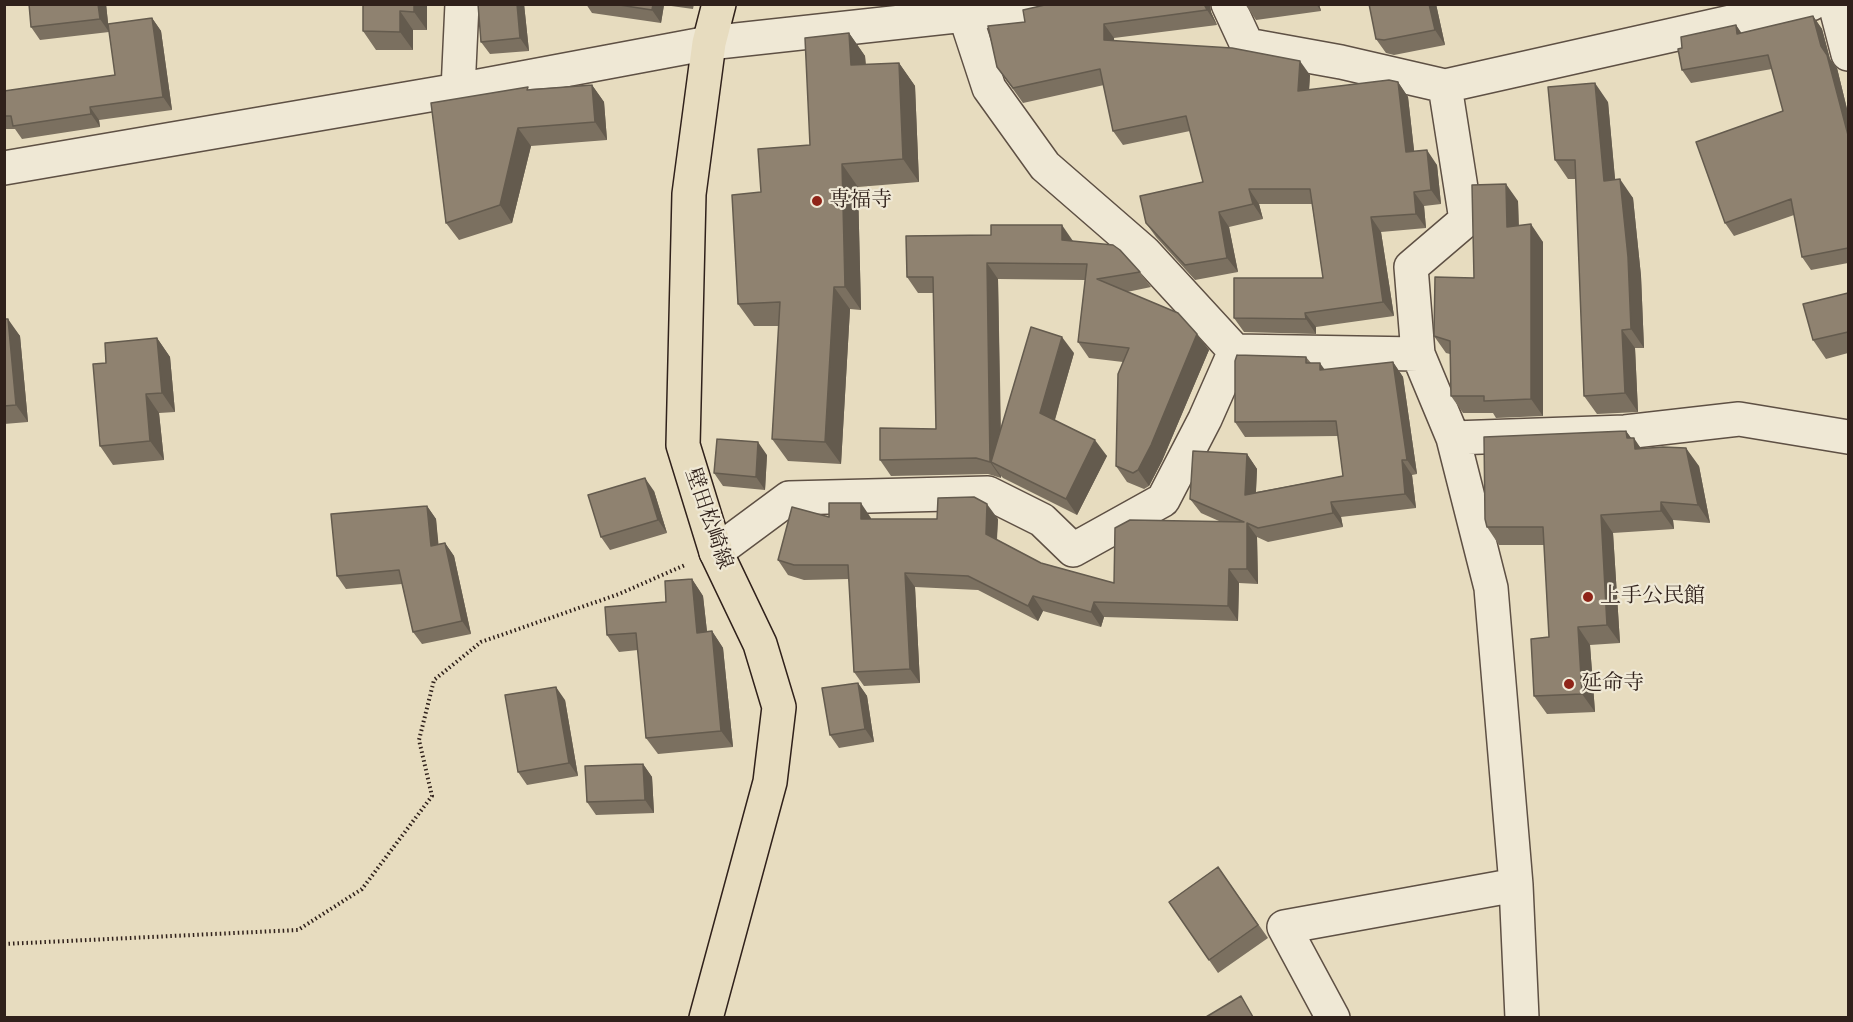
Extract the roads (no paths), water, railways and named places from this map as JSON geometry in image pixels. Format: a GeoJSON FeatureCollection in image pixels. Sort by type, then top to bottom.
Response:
{"type":"FeatureCollection","features":[{"type":"Feature","properties":{"kind":"main road","name":"壁田松崎線"},"geometry":{"type":"LineString","coordinates":[[706,1017],[770,782],[779,707],[760,644],[716,552],[683,445],[689,194],[709,42],[719,4]]}},
{"type":"Feature","properties":{"kind":"street"},"geometry":{"type":"LineString","coordinates":[[458,90],[462,4]]}},
{"type":"Feature","properties":{"kind":"street"},"geometry":{"type":"LineString","coordinates":[[4,168],[458,90],[709,42],[965,15],[1034,4]]}},
{"type":"Feature","properties":{"kind":"street"},"geometry":{"type":"LineString","coordinates":[[1228,4],[1247,45],[1341,62],[1445,87],[1811,4]]}},
{"type":"Feature","properties":{"kind":"street"},"geometry":{"type":"LineString","coordinates":[[1835,4],[1848,54]]}},
{"type":"Feature","properties":{"kind":"street"},"geometry":{"type":"LineString","coordinates":[[965,15],[989,88],[1045,166],[1144,252],[1235,351],[1419,354]]}},
{"type":"Feature","properties":{"kind":"street"},"geometry":{"type":"LineString","coordinates":[[1445,87],[1467,220],[1410,267],[1419,354],[1453,438],[1491,588],[1516,885],[1522,1017]]}},
{"type":"Feature","properties":{"kind":"street"},"geometry":{"type":"LineString","coordinates":[[716,552],[789,498],[988,493],[1042,519],[1073,550],[1163,500],[1205,419],[1235,351]]}},
{"type":"Feature","properties":{"kind":"street"},"geometry":{"type":"LineString","coordinates":[[1453,438],[1625,432],[1739,419],[1848,437]]}},
{"type":"Feature","properties":{"kind":"street"},"geometry":{"type":"LineString","coordinates":[[1333,1017],[1284,927],[1516,885]]}},
{"type":"Feature","properties":{"kind":"place","name":"専福寺"},"geometry":{"type":"Point","coordinates":[817,201]}},
{"type":"Feature","properties":{"kind":"place","name":"上手公民館"},"geometry":{"type":"Point","coordinates":[1588,597]}},
{"type":"Feature","properties":{"kind":"place","name":"延命寺"},"geometry":{"type":"Point","coordinates":[1569,684]}}]}
